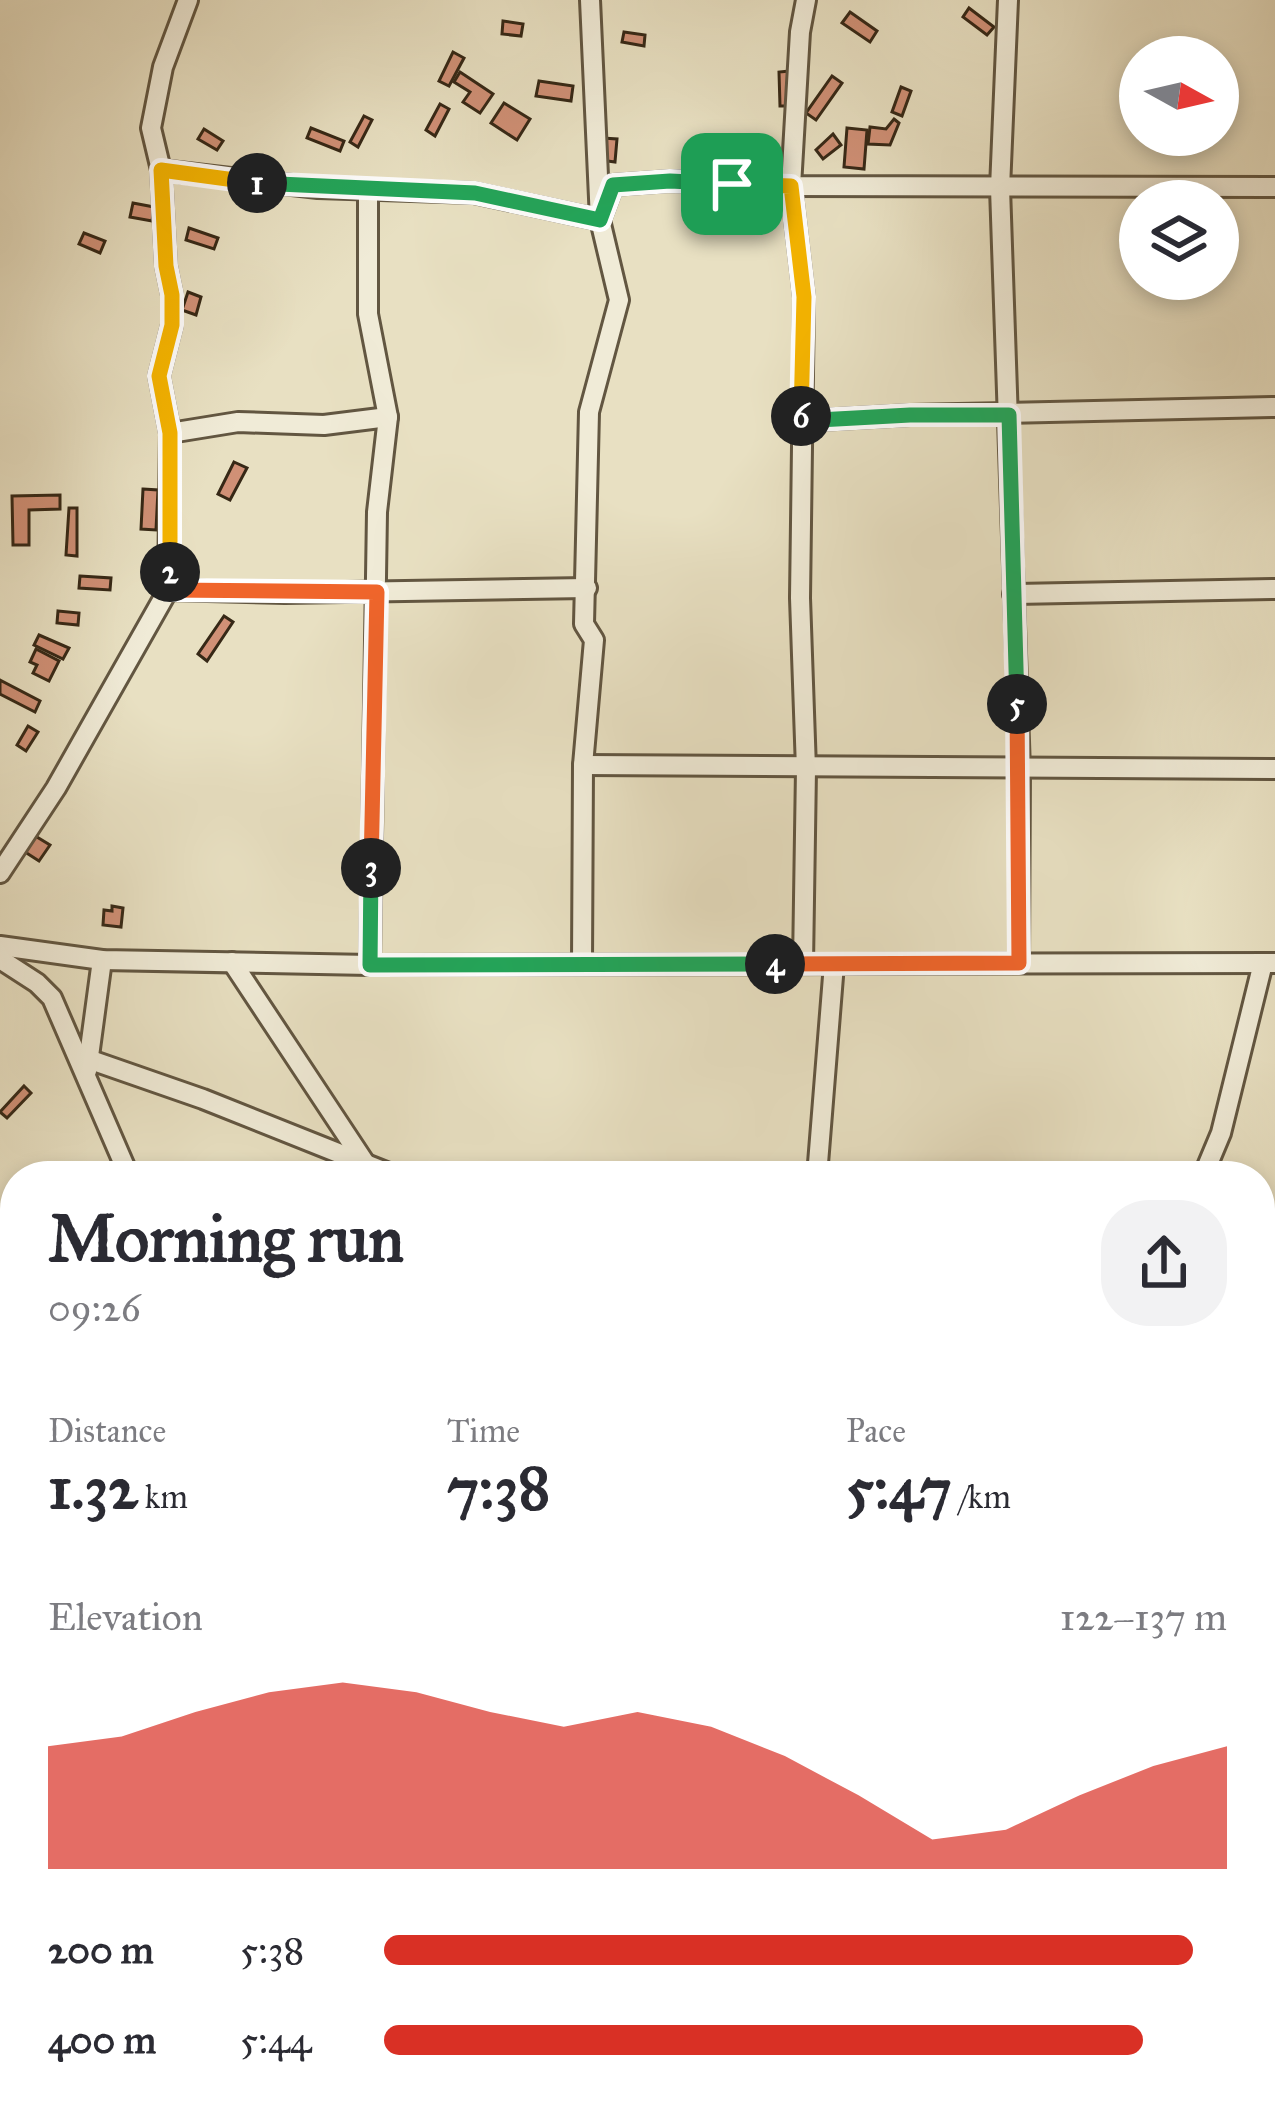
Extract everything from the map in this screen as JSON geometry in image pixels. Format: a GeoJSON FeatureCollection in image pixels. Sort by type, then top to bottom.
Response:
{"type":"FeatureCollection","features":[{"type":"Feature","properties":{"kind":"street"},"geometry":{"type":"LineString","coordinates":[[0,873],[56,788],[168,590],[170,433],[159,376],[172,325],[161,170],[151,128],[163,67],[188,0]]}},
{"type":"Feature","properties":{"kind":"street"},"geometry":{"type":"LineString","coordinates":[[582,964],[583,765],[594,640],[584,624],[589,412],[619,300],[600,220],[590,0]]}},
{"type":"Feature","properties":{"kind":"street"},"geometry":{"type":"LineString","coordinates":[[803,964],[806,769],[800,421],[804,297],[791,186],[806,0]]}},
{"type":"Feature","properties":{"kind":"street"},"geometry":{"type":"LineString","coordinates":[[1008,0],[1000,188],[1020,770],[1019,963]]}},
{"type":"Feature","properties":{"kind":"street"},"geometry":{"type":"LineString","coordinates":[[161,170],[268,184],[475,193],[600,220]]}},
{"type":"Feature","properties":{"kind":"street"},"geometry":{"type":"LineString","coordinates":[[600,220],[613,185],[670,181],[791,186],[1275,187]]}},
{"type":"Feature","properties":{"kind":"street"},"geometry":{"type":"LineString","coordinates":[[368,189],[368,314],[388,417],[377,512],[370,965]]}},
{"type":"Feature","properties":{"kind":"street"},"geometry":{"type":"LineString","coordinates":[[800,421],[1275,407]]}},
{"type":"Feature","properties":{"kind":"street"},"geometry":{"type":"LineString","coordinates":[[170,433],[238,422],[325,425],[388,417]]}},
{"type":"Feature","properties":{"kind":"street"},"geometry":{"type":"LineString","coordinates":[[168,590],[586,588]]}},
{"type":"Feature","properties":{"kind":"street"},"geometry":{"type":"LineString","coordinates":[[1013,595],[1275,589]]}},
{"type":"Feature","properties":{"kind":"street"},"geometry":{"type":"LineString","coordinates":[[583,765],[1275,769]]}},
{"type":"Feature","properties":{"kind":"street"},"geometry":{"type":"LineString","coordinates":[[0,946],[101,960],[370,965],[1269,963],[1209,1161]]}},
{"type":"Feature","properties":{"kind":"street"},"geometry":{"type":"LineString","coordinates":[[0,959],[38,983],[52,998],[122,1161]]}},
{"type":"Feature","properties":{"kind":"street"},"geometry":{"type":"LineString","coordinates":[[86,1082],[101,960]]}},
{"type":"Feature","properties":{"kind":"street"},"geometry":{"type":"LineString","coordinates":[[232,962],[359,1161]]}},
{"type":"Feature","properties":{"kind":"street"},"geometry":{"type":"LineString","coordinates":[[818,1161],[834,964]]}},
{"type":"Feature","properties":{"kind":"street"},"geometry":{"type":"LineString","coordinates":[[88,1059],[344,1161]]}},
{"type":"Feature","properties":{"kind":"building"},"geometry":{"type":"Polygon","coordinates":[[[969,8],[994,27],[987,35],[963,17],[969,8]]]}},
{"type":"Feature","properties":{"kind":"building"},"geometry":{"type":"Polygon","coordinates":[[[850,12],[877,31],[870,42],[842,23],[850,12]]]}},
{"type":"Feature","properties":{"kind":"building"},"geometry":{"type":"Polygon","coordinates":[[[503,21],[523,24],[521,36],[502,34],[503,21]]]}},
{"type":"Feature","properties":{"kind":"building"},"geometry":{"type":"Polygon","coordinates":[[[624,32],[645,35],[644,46],[622,42],[624,32]]]}},
{"type":"Feature","properties":{"kind":"building"},"geometry":{"type":"Polygon","coordinates":[[[453,52],[464,58],[449,86],[439,81],[453,52]]]}},
{"type":"Feature","properties":{"kind":"building"},"geometry":{"type":"Polygon","coordinates":[[[790,71],[790,106],[780,106],[779,72],[790,71]]]}},
{"type":"Feature","properties":{"kind":"building"},"geometry":{"type":"Polygon","coordinates":[[[460,72],[493,94],[480,113],[463,102],[470,92],[454,82],[460,72]]]}},
{"type":"Feature","properties":{"kind":"building"},"geometry":{"type":"Polygon","coordinates":[[[832,76],[842,83],[816,120],[806,113],[832,76]]]}},
{"type":"Feature","properties":{"kind":"building"},"geometry":{"type":"Polygon","coordinates":[[[539,81],[573,86],[571,101],[536,96],[539,81]]]}},
{"type":"Feature","properties":{"kind":"building"},"geometry":{"type":"Polygon","coordinates":[[[901,87],[911,91],[902,116],[892,112],[901,87]]]}},
{"type":"Feature","properties":{"kind":"building"},"geometry":{"type":"Polygon","coordinates":[[[504,103],[530,119],[517,140],[491,123],[504,103]]]}},
{"type":"Feature","properties":{"kind":"building"},"geometry":{"type":"Polygon","coordinates":[[[440,104],[449,109],[435,136],[426,130],[440,104]]]}},
{"type":"Feature","properties":{"kind":"building"},"geometry":{"type":"Polygon","coordinates":[[[364,116],[372,120],[358,147],[350,142],[364,116]]]}},
{"type":"Feature","properties":{"kind":"building"},"geometry":{"type":"Polygon","coordinates":[[[894,119],[899,123],[890,145],[868,144],[870,127],[886,129],[894,119]]]}},
{"type":"Feature","properties":{"kind":"building"},"geometry":{"type":"Polygon","coordinates":[[[311,128],[344,141],[340,151],[307,138],[311,128]]]}},
{"type":"Feature","properties":{"kind":"building"},"geometry":{"type":"Polygon","coordinates":[[[847,128],[867,130],[864,169],[844,167],[847,128]]]}},
{"type":"Feature","properties":{"kind":"building"},"geometry":{"type":"Polygon","coordinates":[[[204,129],[223,141],[217,150],[198,139],[204,129]]]}},
{"type":"Feature","properties":{"kind":"building"},"geometry":{"type":"Polygon","coordinates":[[[833,134],[841,145],[823,159],[816,150],[833,134]]]}},
{"type":"Feature","properties":{"kind":"building"},"geometry":{"type":"Polygon","coordinates":[[[602,138],[617,139],[615,162],[600,160],[602,138]]]}},
{"type":"Feature","properties":{"kind":"building"},"geometry":{"type":"Polygon","coordinates":[[[133,203],[154,207],[152,221],[130,217],[133,203]]]}},
{"type":"Feature","properties":{"kind":"building"},"geometry":{"type":"Polygon","coordinates":[[[189,228],[218,238],[214,249],[186,240],[189,228]]]}},
{"type":"Feature","properties":{"kind":"building"},"geometry":{"type":"Polygon","coordinates":[[[84,233],[105,241],[100,253],[79,244],[84,233]]]}},
{"type":"Feature","properties":{"kind":"building"},"geometry":{"type":"Polygon","coordinates":[[[188,292],[201,297],[196,315],[182,310],[188,292]]]}},
{"type":"Feature","properties":{"kind":"building"},"geometry":{"type":"Polygon","coordinates":[[[234,462],[247,468],[230,500],[218,494],[234,462]]]}},
{"type":"Feature","properties":{"kind":"building"},"geometry":{"type":"Polygon","coordinates":[[[143,489],[158,490],[156,530],[141,529],[143,489]]]}},
{"type":"Feature","properties":{"kind":"building"},"geometry":{"type":"Polygon","coordinates":[[[60,495],[60,509],[29,510],[29,545],[13,545],[12,496],[60,495]]]}},
{"type":"Feature","properties":{"kind":"building"},"geometry":{"type":"Polygon","coordinates":[[[69,508],[77,508],[77,556],[66,555],[69,508]]]}},
{"type":"Feature","properties":{"kind":"building"},"geometry":{"type":"Polygon","coordinates":[[[80,576],[111,578],[110,590],[79,588],[80,576]]]}},
{"type":"Feature","properties":{"kind":"building"},"geometry":{"type":"Polygon","coordinates":[[[58,611],[79,613],[78,625],[57,623],[58,611]]]}},
{"type":"Feature","properties":{"kind":"building"},"geometry":{"type":"Polygon","coordinates":[[[224,616],[233,622],[207,661],[198,654],[224,616]]]}},
{"type":"Feature","properties":{"kind":"building"},"geometry":{"type":"Polygon","coordinates":[[[39,635],[69,648],[63,659],[34,645],[39,635]]]}},
{"type":"Feature","properties":{"kind":"building"},"geometry":{"type":"Polygon","coordinates":[[[36,649],[59,661],[49,681],[33,673],[37,665],[30,662],[36,649]]]}},
{"type":"Feature","properties":{"kind":"building"},"geometry":{"type":"Polygon","coordinates":[[[0,680],[40,701],[35,712],[0,694],[0,680]]]}},
{"type":"Feature","properties":{"kind":"building"},"geometry":{"type":"Polygon","coordinates":[[[28,726],[38,732],[26,751],[17,745],[28,726]]]}},
{"type":"Feature","properties":{"kind":"building"},"geometry":{"type":"Polygon","coordinates":[[[32,834],[50,845],[39,861],[22,850],[32,834]]]}},
{"type":"Feature","properties":{"kind":"building"},"geometry":{"type":"Polygon","coordinates":[[[112,906],[123,908],[121,927],[103,925],[104,910],[112,911],[112,906]]]}},
{"type":"Feature","properties":{"kind":"building"},"geometry":{"type":"Polygon","coordinates":[[[24,1086],[31,1093],[7,1118],[0,1112],[24,1086]]]}},
{"type":"Feature","properties":{"kind":"route"},"geometry":{"type":"LineString","coordinates":[[161,170],[318,188],[475,193],[600,220],[613,185],[732,184],[791,186],[804,297],[800,421],[1009,415],[1020,770],[1019,963],[370,965],[377,592],[168,590],[170,433],[159,376],[172,325],[172,295],[161,170]]}}]}
